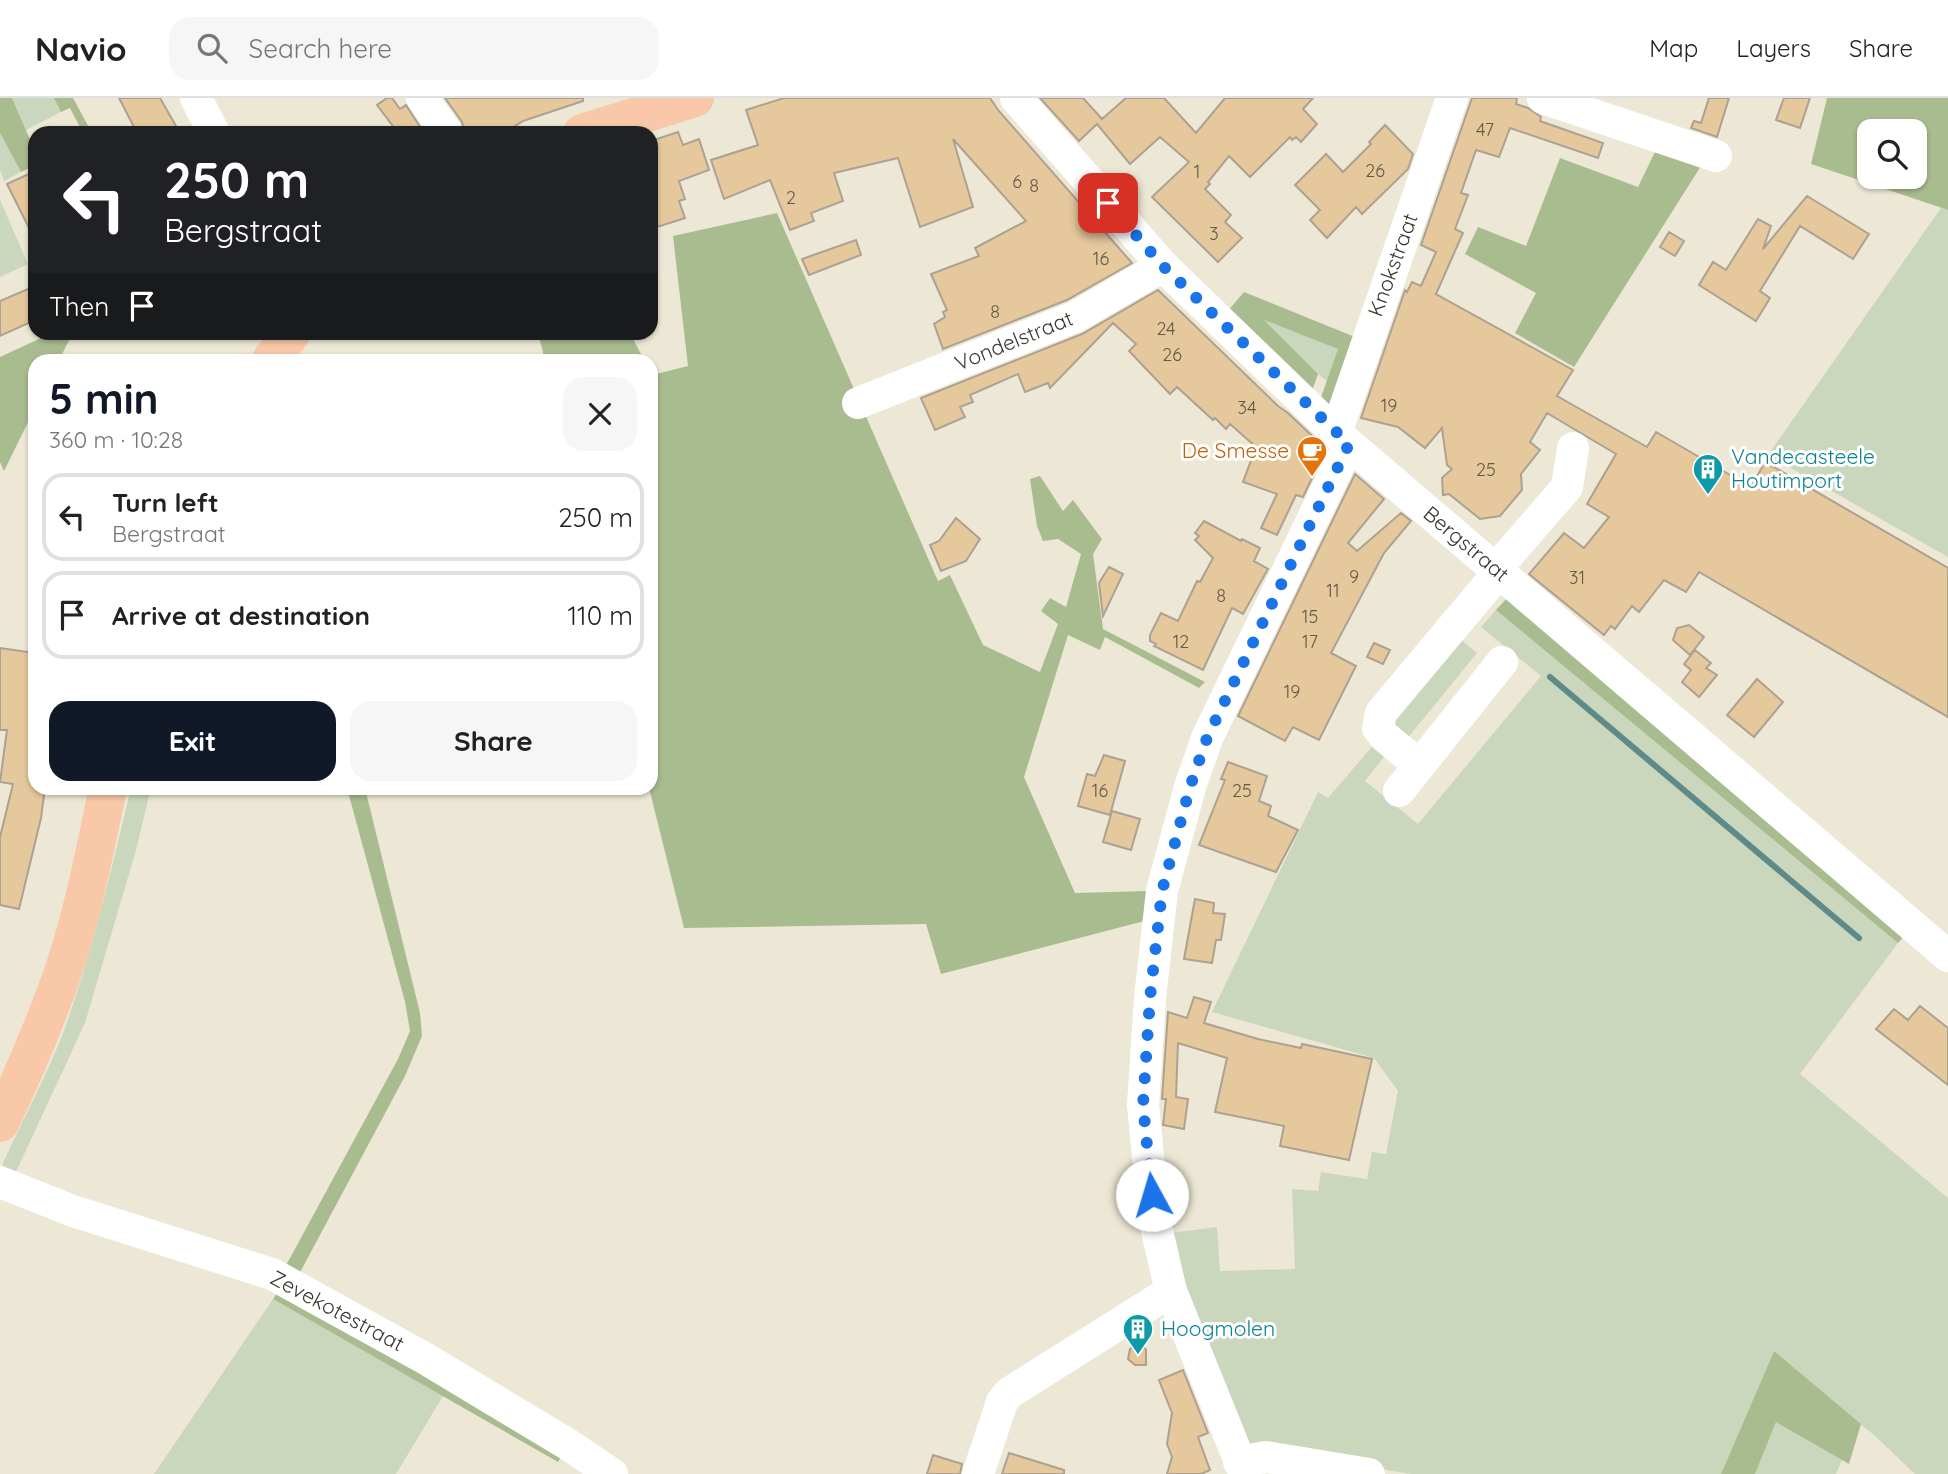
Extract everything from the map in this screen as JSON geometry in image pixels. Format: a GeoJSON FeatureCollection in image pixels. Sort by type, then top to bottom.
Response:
{"type":"FeatureCollection","features":[{"type":"Feature","properties":{"kind":"main road"},"geometry":{"type":"LineString","coordinates":[[605,126],[695,98]]}},
{"type":"Feature","properties":{"kind":"main road"},"geometry":{"type":"LineString","coordinates":[[0,1123],[26,1068],[62,973],[94,857],[107,795]]}},
{"type":"Feature","properties":{"kind":"street"},"geometry":{"type":"LineString","coordinates":[[196,98],[211,126]]}},
{"type":"Feature","properties":{"kind":"street"},"geometry":{"type":"LineString","coordinates":[[422,98],[442,126]]}},
{"type":"Feature","properties":{"kind":"street","name":"Bergstraat"},"geometry":{"type":"LineString","coordinates":[[1016,98],[1163,266],[1343,438],[1948,956]]}},
{"type":"Feature","properties":{"kind":"street","name":"Knokstraat"},"geometry":{"type":"LineString","coordinates":[[1242,1468],[1171,1291],[1154,1218],[1143,1105],[1150,998],[1162,891],[1190,787],[1207,738],[1343,438],[1452,98]]}},
{"type":"Feature","properties":{"kind":"street"},"geometry":{"type":"LineString","coordinates":[[1543,98],[1716,156]]}},
{"type":"Feature","properties":{"kind":"street","name":"Vondelstraat"},"geometry":{"type":"LineString","coordinates":[[858,403],[1075,317],[1163,266]]}},
{"type":"Feature","properties":{"kind":"street"},"geometry":{"type":"LineString","coordinates":[[1419,765],[1378,729],[1381,713],[1567,486],[1573,448]]}},
{"type":"Feature","properties":{"kind":"street"},"geometry":{"type":"LineString","coordinates":[[1399,791],[1502,662]]}},
{"type":"Feature","properties":{"kind":"street","name":"Zevekotestraat"},"geometry":{"type":"LineString","coordinates":[[0,1182],[73,1211],[272,1274],[426,1359],[612,1474]]}},
{"type":"Feature","properties":{"kind":"street"},"geometry":{"type":"LineString","coordinates":[[978,1474],[1002,1402],[1009,1393],[1171,1291]]}},
{"type":"Feature","properties":{"kind":"street"},"geometry":{"type":"LineString","coordinates":[[1242,1468],[1266,1457],[1369,1474]]}},
{"type":"Feature","properties":{"kind":"green space"},"geometry":{"type":"Polygon","coordinates":[[[0,98],[12,98],[28,135],[28,168],[21,172],[0,133],[0,98]]]}},
{"type":"Feature","properties":{"kind":"green space"},"geometry":{"type":"Polygon","coordinates":[[[12,98],[54,98],[61,112],[34,126],[28,126],[26,130],[12,98]]]}},
{"type":"Feature","properties":{"kind":"green space"},"geometry":{"type":"Polygon","coordinates":[[[54,98],[73,98],[88,126],[79,126],[70,108],[61,112],[54,98]]]}},
{"type":"Feature","properties":{"kind":"green space"},"geometry":{"type":"Polygon","coordinates":[[[1827,98],[1948,98],[1948,210],[1885,189],[1927,189],[1927,119],[1857,119],[1857,179],[1811,164],[1827,98]]]}},
{"type":"Feature","properties":{"kind":"green space"},"geometry":{"type":"Polygon","coordinates":[[[0,133],[21,172],[4,181],[0,170],[0,133]]]}},
{"type":"Feature","properties":{"kind":"green space"},"geometry":{"type":"Polygon","coordinates":[[[1655,152],[1690,159],[1701,166],[1574,367],[1515,333],[1536,293],[1465,254],[1478,227],[1526,246],[1560,158],[1638,187],[1655,152]]]}},
{"type":"Feature","properties":{"kind":"green space"},"geometry":{"type":"Polygon","coordinates":[[[0,200],[28,264],[0,277],[0,200]]]}},
{"type":"Feature","properties":{"kind":"green space"},"geometry":{"type":"Polygon","coordinates":[[[1941,208],[1948,210],[1948,557],[1768,455],[1941,208]]]}},
{"type":"Feature","properties":{"kind":"green space"},"geometry":{"type":"Polygon","coordinates":[[[777,213],[938,581],[950,575],[983,645],[1040,672],[1058,624],[1041,611],[1050,598],[1066,607],[1081,554],[1058,539],[1043,541],[1037,526],[1030,479],[1040,476],[1063,511],[1073,500],[1102,539],[1093,554],[1103,629],[1205,682],[1199,688],[1105,637],[1100,650],[1068,635],[1024,777],[1075,893],[1148,891],[1152,919],[941,974],[926,924],[684,928],[651,795],[658,795],[658,374],[688,366],[673,236],[777,213]]]}},
{"type":"Feature","properties":{"kind":"green space"},"geometry":{"type":"Polygon","coordinates":[[[1244,292],[1355,337],[1331,411],[1319,403],[1338,349],[1264,320],[1318,374],[1311,394],[1226,313],[1244,292]]]}},
{"type":"Feature","properties":{"kind":"green space"},"geometry":{"type":"Polygon","coordinates":[[[1262,319],[1339,349],[1327,381],[1318,374],[1262,319]]]}},
{"type":"Feature","properties":{"kind":"green space"},"geometry":{"type":"Polygon","coordinates":[[[37,340],[69,340],[62,354],[28,354],[28,422],[4,471],[0,462],[0,357],[37,340]]]}},
{"type":"Feature","properties":{"kind":"green space"},"geometry":{"type":"Polygon","coordinates":[[[540,340],[634,340],[641,354],[543,354],[540,340]]]}},
{"type":"Feature","properties":{"kind":"green space"},"geometry":{"type":"Polygon","coordinates":[[[1509,596],[1908,932],[1898,943],[1496,610],[1509,596]]]}},
{"type":"Feature","properties":{"kind":"green space"},"geometry":{"type":"Polygon","coordinates":[[[1496,610],[1898,943],[1800,1074],[1948,1198],[1948,1474],[1915,1474],[1875,1436],[1774,1351],[1721,1474],[1411,1474],[1252,1447],[1243,1439],[1182,1284],[1170,1233],[1217,1227],[1220,1271],[1295,1269],[1292,1189],[1318,1191],[1321,1172],[1367,1179],[1372,1152],[1386,1154],[1398,1091],[1374,1058],[1212,1012],[1318,792],[1328,798],[1376,742],[1388,752],[1365,781],[1418,824],[1541,676],[1481,627],[1496,610]]]}},
{"type":"Feature","properties":{"kind":"green space"},"geometry":{"type":"Polygon","coordinates":[[[1459,638],[1477,653],[1406,740],[1389,726],[1459,638]]]}},
{"type":"Feature","properties":{"kind":"green space"},"geometry":{"type":"Polygon","coordinates":[[[129,795],[149,795],[136,850],[85,1023],[14,1176],[3,1173],[3,1163],[62,1036],[100,913],[129,795]]]}},
{"type":"Feature","properties":{"kind":"green space"},"geometry":{"type":"Polygon","coordinates":[[[349,795],[367,795],[420,1013],[422,1036],[405,1076],[297,1278],[283,1271],[398,1059],[410,1031],[405,1002],[349,795]]]}},
{"type":"Feature","properties":{"kind":"green space"},"geometry":{"type":"Polygon","coordinates":[[[281,1287],[564,1452],[558,1462],[273,1299],[281,1287]]]}},
{"type":"Feature","properties":{"kind":"green space"},"geometry":{"type":"Polygon","coordinates":[[[273,1299],[443,1396],[396,1474],[154,1474],[273,1299]]]}},
{"type":"Feature","properties":{"kind":"green space"},"geometry":{"type":"Polygon","coordinates":[[[1774,1351],[1861,1424],[1849,1464],[1776,1422],[1755,1474],[1721,1474],[1774,1351]]]}},
{"type":"Feature","properties":{"kind":"green space"},"geometry":{"type":"Polygon","coordinates":[[[1776,1421],[1842,1460],[1836,1474],[1755,1474],[1776,1421]]]}},
{"type":"Feature","properties":{"kind":"building"},"geometry":{"type":"Polygon","coordinates":[[[119,98],[160,98],[176,126],[133,126],[119,98]]]}},
{"type":"Feature","properties":{"kind":"building"},"geometry":{"type":"Polygon","coordinates":[[[387,98],[392,98],[400,109],[406,105],[420,126],[393,126],[377,105],[387,98]]]}},
{"type":"Feature","properties":{"kind":"building"},"geometry":{"type":"Polygon","coordinates":[[[445,98],[583,98],[583,101],[515,126],[463,126],[445,98]]]}},
{"type":"Feature","properties":{"kind":"building"},"geometry":{"type":"Polygon","coordinates":[[[784,98],[990,98],[1132,263],[1067,300],[943,349],[934,324],[945,317],[943,312],[947,310],[931,274],[979,256],[975,248],[1026,221],[953,139],[973,207],[920,227],[898,158],[834,173],[843,201],[811,213],[814,221],[790,230],[770,180],[724,199],[711,160],[758,145],[746,110],[784,98]]]}},
{"type":"Feature","properties":{"kind":"building"},"geometry":{"type":"Polygon","coordinates":[[[1040,98],[1083,98],[1102,119],[1126,98],[1164,98],[1196,133],[1225,98],[1313,98],[1303,109],[1317,124],[1301,142],[1296,137],[1292,140],[1290,137],[1250,177],[1229,156],[1208,182],[1210,184],[1205,189],[1231,215],[1225,222],[1242,238],[1218,262],[1152,197],[1189,162],[1160,137],[1130,164],[1097,124],[1079,141],[1040,98]]]}},
{"type":"Feature","properties":{"kind":"building","name":"Vandecasteele Houtimport"},"geometry":{"type":"Polygon","coordinates":[[[1472,98],[1517,98],[1516,104],[1541,117],[1540,121],[1603,143],[1598,158],[1510,128],[1499,157],[1476,150],[1461,193],[1468,195],[1455,229],[1463,233],[1436,294],[1573,370],[1557,396],[1647,447],[1656,432],[1751,487],[1765,462],[1948,568],[1948,717],[1699,572],[1686,592],[1664,580],[1639,612],[1632,606],[1615,629],[1611,626],[1604,635],[1529,574],[1564,533],[1584,548],[1609,517],[1587,504],[1616,454],[1547,413],[1530,442],[1540,450],[1521,474],[1522,490],[1500,516],[1480,519],[1449,494],[1443,495],[1442,478],[1452,469],[1447,465],[1442,428],[1425,448],[1398,427],[1361,418],[1405,290],[1407,292],[1412,282],[1421,286],[1436,252],[1421,245],[1472,98]]]}},
{"type":"Feature","properties":{"kind":"building"},"geometry":{"type":"Polygon","coordinates":[[[1709,98],[1729,98],[1717,137],[1691,128],[1694,121],[1701,123],[1709,98]]]}},
{"type":"Feature","properties":{"kind":"building"},"geometry":{"type":"Polygon","coordinates":[[[1784,98],[1810,98],[1800,128],[1776,120],[1784,98]]]}},
{"type":"Feature","properties":{"kind":"building"},"geometry":{"type":"Polygon","coordinates":[[[1385,125],[1413,154],[1408,169],[1362,214],[1356,207],[1327,238],[1310,220],[1320,210],[1295,185],[1326,154],[1343,172],[1371,144],[1369,142],[1385,125]]]}},
{"type":"Feature","properties":{"kind":"building"},"geometry":{"type":"Polygon","coordinates":[[[678,132],[683,145],[699,139],[709,170],[679,181],[685,199],[679,201],[685,218],[658,227],[658,139],[678,132]]]}},
{"type":"Feature","properties":{"kind":"building"},"geometry":{"type":"Polygon","coordinates":[[[28,174],[28,226],[7,184],[28,174]]]}},
{"type":"Feature","properties":{"kind":"building"},"geometry":{"type":"Polygon","coordinates":[[[1807,196],[1869,234],[1853,259],[1800,226],[1760,291],[1770,298],[1756,321],[1699,285],[1713,262],[1726,270],[1758,219],[1771,226],[1763,249],[1807,196]]]}},
{"type":"Feature","properties":{"kind":"building"},"geometry":{"type":"Polygon","coordinates":[[[1669,232],[1684,241],[1675,256],[1660,247],[1669,232]]]}},
{"type":"Feature","properties":{"kind":"building"},"geometry":{"type":"Polygon","coordinates":[[[856,240],[861,255],[809,275],[802,259],[856,240]]]}},
{"type":"Feature","properties":{"kind":"building"},"geometry":{"type":"Polygon","coordinates":[[[28,289],[28,323],[0,336],[0,301],[28,289]]]}},
{"type":"Feature","properties":{"kind":"building"},"geometry":{"type":"Polygon","coordinates":[[[1158,290],[1326,449],[1303,497],[1296,495],[1277,535],[1261,528],[1277,494],[1243,482],[1256,447],[1230,424],[1226,429],[1215,418],[1213,420],[1177,387],[1170,394],[1129,351],[1136,344],[1113,323],[1050,388],[1048,383],[1025,392],[1018,374],[970,395],[973,402],[960,407],[965,417],[935,430],[921,398],[1082,334],[1158,290]]]}},
{"type":"Feature","properties":{"kind":"building"},"geometry":{"type":"Polygon","coordinates":[[[1355,474],[1384,499],[1348,543],[1357,551],[1401,513],[1411,521],[1384,553],[1331,653],[1356,666],[1319,740],[1293,727],[1285,741],[1238,716],[1355,474]]]}},
{"type":"Feature","properties":{"kind":"building"},"geometry":{"type":"Polygon","coordinates":[[[956,518],[980,539],[966,561],[941,571],[930,545],[939,541],[956,518]]]}},
{"type":"Feature","properties":{"kind":"building"},"geometry":{"type":"Polygon","coordinates":[[[1204,521],[1260,548],[1254,561],[1268,569],[1243,614],[1232,608],[1203,670],[1154,646],[1156,644],[1150,641],[1150,635],[1161,613],[1178,621],[1197,581],[1200,582],[1213,558],[1195,540],[1199,536],[1195,533],[1204,521]]]}},
{"type":"Feature","properties":{"kind":"building"},"geometry":{"type":"Polygon","coordinates":[[[1109,567],[1123,574],[1103,616],[1099,583],[1109,567]]]}},
{"type":"Feature","properties":{"kind":"building"},"geometry":{"type":"Polygon","coordinates":[[[1689,625],[1704,637],[1690,655],[1673,640],[1677,628],[1689,625]]]}},
{"type":"Feature","properties":{"kind":"building"},"geometry":{"type":"Polygon","coordinates":[[[1374,643],[1390,650],[1383,664],[1367,657],[1374,643]]]}},
{"type":"Feature","properties":{"kind":"building"},"geometry":{"type":"Polygon","coordinates":[[[0,648],[28,652],[28,795],[44,795],[19,909],[0,905],[0,837],[13,784],[0,782],[7,730],[0,730],[0,648]]]}},
{"type":"Feature","properties":{"kind":"building"},"geometry":{"type":"Polygon","coordinates":[[[1695,650],[1711,663],[1706,668],[1717,675],[1699,697],[1682,682],[1691,670],[1684,664],[1695,650]]]}},
{"type":"Feature","properties":{"kind":"building"},"geometry":{"type":"Polygon","coordinates":[[[1757,679],[1783,702],[1754,737],[1727,715],[1757,679]]]}},
{"type":"Feature","properties":{"kind":"building"},"geometry":{"type":"Polygon","coordinates":[[[1104,755],[1125,761],[1110,815],[1078,806],[1087,774],[1095,776],[1104,755]]]}},
{"type":"Feature","properties":{"kind":"building"},"geometry":{"type":"Polygon","coordinates":[[[1228,762],[1267,776],[1259,801],[1271,806],[1268,816],[1298,830],[1276,872],[1199,845],[1225,780],[1221,779],[1228,762]]]}},
{"type":"Feature","properties":{"kind":"building"},"geometry":{"type":"Polygon","coordinates":[[[1112,811],[1140,819],[1131,850],[1103,842],[1112,811]]]}},
{"type":"Feature","properties":{"kind":"building"},"geometry":{"type":"Polygon","coordinates":[[[1195,899],[1214,903],[1213,913],[1225,914],[1221,940],[1216,940],[1212,963],[1184,959],[1195,899]]]}},
{"type":"Feature","properties":{"kind":"building"},"geometry":{"type":"Polygon","coordinates":[[[1194,997],[1211,1002],[1204,1023],[1258,1039],[1301,1048],[1302,1044],[1372,1059],[1349,1160],[1280,1146],[1284,1126],[1215,1112],[1227,1058],[1178,1043],[1176,1097],[1188,1099],[1184,1129],[1163,1125],[1166,1099],[1162,1099],[1168,1012],[1187,1018],[1194,997]]]}},
{"type":"Feature","properties":{"kind":"building"},"geometry":{"type":"Polygon","coordinates":[[[1920,1006],[1948,1028],[1948,1085],[1876,1029],[1894,1009],[1908,1020],[1920,1006]]]}},
{"type":"Feature","properties":{"kind":"building","name":"Hoogmolen"},"geometry":{"type":"Polygon","coordinates":[[[1138,1345],[1146,1349],[1146,1365],[1135,1365],[1128,1359],[1130,1349],[1138,1345]]]}},
{"type":"Feature","properties":{"kind":"building"},"geometry":{"type":"Polygon","coordinates":[[[1183,1370],[1208,1433],[1198,1437],[1210,1470],[1201,1474],[1167,1474],[1172,1457],[1167,1444],[1172,1413],[1159,1380],[1183,1370]]]}},
{"type":"Feature","properties":{"kind":"building"},"geometry":{"type":"Polygon","coordinates":[[[1009,1453],[1064,1470],[1064,1474],[1002,1474],[1009,1453]]]}},
{"type":"Feature","properties":{"kind":"building"},"geometry":{"type":"Polygon","coordinates":[[[933,1455],[962,1464],[960,1474],[927,1474],[933,1455]]]}},
{"type":"Feature","properties":{"kind":"waterway"},"geometry":{"type":"LineString","coordinates":[[1550,677],[1859,938]]}},
{"type":"Feature","properties":{"kind":"place","name":"De Smesse"},"geometry":{"type":"Point","coordinates":[1312,478]}},
{"type":"Feature","properties":{"kind":"place","name":"Vandecasteele Houtimport"},"geometry":{"type":"Point","coordinates":[1708,496]}},
{"type":"Feature","properties":{"kind":"place","name":"Hoogmolen"},"geometry":{"type":"Point","coordinates":[1138,1356]}},
{"type":"Feature","properties":{"kind":"route"},"geometry":{"type":"LineString","coordinates":[[1108,203],[1163,266],[1349,444],[1207,738],[1190,787],[1162,891],[1150,998],[1143,1105],[1152,1195]]}}]}
